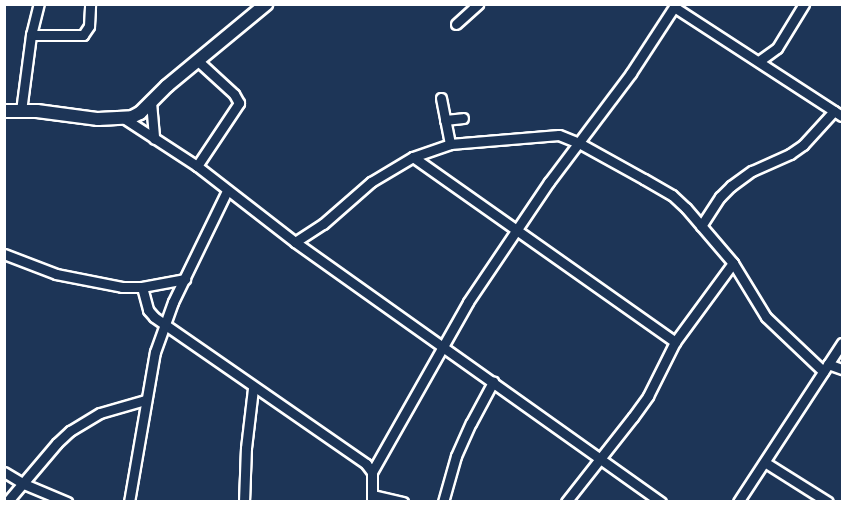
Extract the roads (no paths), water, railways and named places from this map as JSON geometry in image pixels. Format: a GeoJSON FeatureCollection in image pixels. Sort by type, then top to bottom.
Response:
{"type":"FeatureCollection","features":[{"type":"Feature","properties":{"kind":"street"},"geometry":{"type":"LineString","coordinates":[[21,111],[31,35],[39,4]]}},
{"type":"Feature","properties":{"kind":"street"},"geometry":{"type":"LineString","coordinates":[[31,35],[83,35],[89,26],[90,4]]}},
{"type":"Feature","properties":{"kind":"street"},"geometry":{"type":"LineString","coordinates":[[4,111],[49,112],[78,118],[125,119],[140,113],[266,4]]}},
{"type":"Feature","properties":{"kind":"street"},"geometry":{"type":"LineString","coordinates":[[456,24],[478,4]]}},
{"type":"Feature","properties":{"kind":"street"},"geometry":{"type":"LineString","coordinates":[[759,62],[777,48],[804,4]]}},
{"type":"Feature","properties":{"kind":"street"},"geometry":{"type":"LineString","coordinates":[[403,501],[372,498],[372,472],[468,302],[517,230],[631,73],[675,6],[838,113],[790,154],[752,171],[731,186],[720,196],[701,226]]}},
{"type":"Feature","properties":{"kind":"street"},"geometry":{"type":"LineString","coordinates":[[197,166],[239,103],[234,94],[198,61]]}},
{"type":"Feature","properties":{"kind":"street"},"geometry":{"type":"LineString","coordinates":[[441,98],[450,144]]}},
{"type":"Feature","properties":{"kind":"street"},"geometry":{"type":"LineString","coordinates":[[151,102],[154,140]]}},
{"type":"Feature","properties":{"kind":"street"},"geometry":{"type":"LineString","coordinates":[[445,120],[463,118]]}},
{"type":"Feature","properties":{"kind":"street"},"geometry":{"type":"LineString","coordinates":[[125,119],[197,166],[295,242],[661,501]]}},
{"type":"Feature","properties":{"kind":"street"},"geometry":{"type":"LineString","coordinates":[[295,242],[323,224],[371,182],[413,157],[450,144],[559,135],[579,143],[672,195],[733,264],[766,316],[825,368],[843,369]]}},
{"type":"Feature","properties":{"kind":"street"},"geometry":{"type":"LineString","coordinates":[[413,157],[675,342]]}},
{"type":"Feature","properties":{"kind":"street"},"geometry":{"type":"LineString","coordinates":[[129,501],[145,400],[164,325],[227,191]]}},
{"type":"Feature","properties":{"kind":"street"},"geometry":{"type":"LineString","coordinates":[[4,254],[56,274],[122,287],[142,287],[184,279]]}},
{"type":"Feature","properties":{"kind":"street"},"geometry":{"type":"LineString","coordinates":[[566,501],[648,396],[675,342],[733,264]]}},
{"type":"Feature","properties":{"kind":"street"},"geometry":{"type":"LineString","coordinates":[[142,287],[148,309],[164,325],[253,388],[351,452],[372,472]]}},
{"type":"Feature","properties":{"kind":"street"},"geometry":{"type":"LineString","coordinates":[[738,501],[766,463],[843,343]]}},
{"type":"Feature","properties":{"kind":"street"},"geometry":{"type":"LineString","coordinates":[[443,501],[456,456],[493,382]]}},
{"type":"Feature","properties":{"kind":"street"},"geometry":{"type":"LineString","coordinates":[[244,501],[246,448],[253,388]]}},
{"type":"Feature","properties":{"kind":"street"},"geometry":{"type":"LineString","coordinates":[[7,501],[70,431],[100,413],[145,400]]}},
{"type":"Feature","properties":{"kind":"street"},"geometry":{"type":"LineString","coordinates":[[766,463],[828,501]]}},
{"type":"Feature","properties":{"kind":"street"},"geometry":{"type":"LineString","coordinates":[[4,472],[24,484],[67,501]]}}]}
